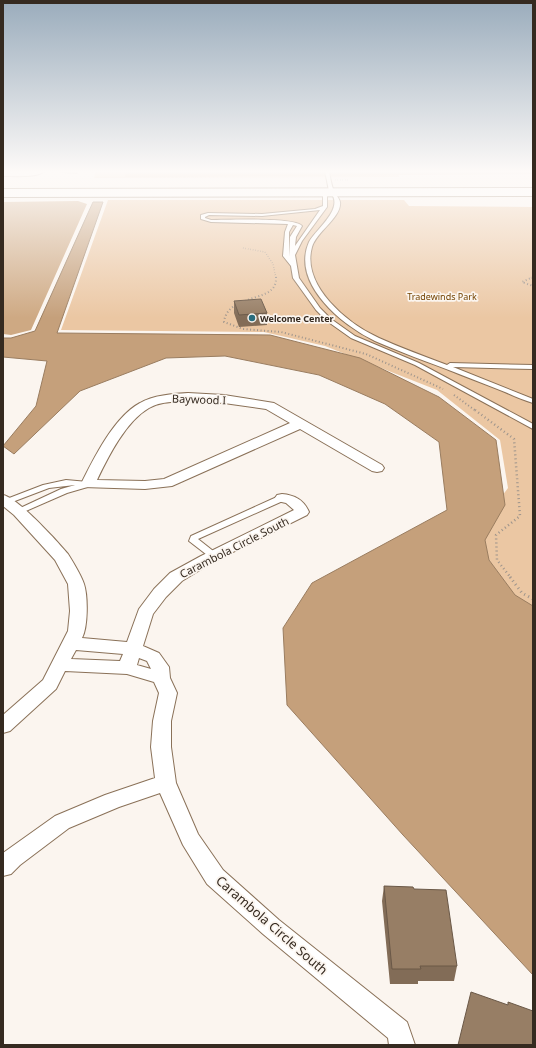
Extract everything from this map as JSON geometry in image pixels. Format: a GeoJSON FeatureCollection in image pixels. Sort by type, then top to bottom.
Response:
{"type":"FeatureCollection","features":[{"type":"Feature","properties":{"kind":"street","name":"Baywood I"},"geometry":{"type":"LineString","coordinates":[[88,484],[101,457],[130,417],[145,405],[161,399],[177,396],[270,406],[377,468]]}},
{"type":"Feature","properties":{"kind":"street"},"geometry":{"type":"LineString","coordinates":[[88,484],[145,485],[167,483],[299,424]]}},
{"type":"Feature","properties":{"kind":"street","name":"Carambola Circle South"},"geometry":{"type":"LineString","coordinates":[[127,668],[145,613],[160,592],[176,577],[214,556],[302,512],[301,507],[288,498],[282,498]]}},
{"type":"Feature","properties":{"kind":"street"},"geometry":{"type":"LineString","coordinates":[[3,726],[50,684],[77,631],[78,611],[76,584],[62,558],[10,504]]}},
{"type":"Feature","properties":{"kind":"street","name":"Carambola Circle South"},"geometry":{"type":"LineString","coordinates":[[71,643],[133,649],[153,657],[160,667],[161,678],[168,693],[162,721],[161,747],[166,783],[190,839],[215,877],[271,927],[398,1031],[402,1045]]}},
{"type":"Feature","properties":{"kind":"street"},"geometry":{"type":"LineString","coordinates":[[61,665],[127,668],[161,678]]}},
{"type":"Feature","properties":{"kind":"street"},"geometry":{"type":"LineString","coordinates":[[3,867],[12,858],[62,822],[112,801],[166,783]]}},
{"type":"Feature","properties":{"kind":"lane"},"geometry":{"type":"LineString","coordinates":[[207,220],[291,223],[298,224],[300,226]]}},
{"type":"Feature","properties":{"kind":"lane"},"geometry":{"type":"LineString","coordinates":[[311,220],[300,226],[293,237],[292,258],[296,278],[318,309],[334,324],[353,337],[417,364],[533,426]]}},
{"type":"Feature","properties":{"kind":"lane"},"geometry":{"type":"LineString","coordinates":[[292,258],[307,231],[316,220]]}},
{"type":"Feature","properties":{"kind":"lane"},"geometry":{"type":"LineString","coordinates":[[327,220],[309,246],[307,257],[308,272],[317,290],[329,305],[355,327],[366,334],[533,401]]}},
{"type":"Feature","properties":{"kind":"lane"},"geometry":{"type":"LineString","coordinates":[[291,223],[287,232],[286,256],[294,267]]}},
{"type":"Feature","properties":{"kind":"lane"},"geometry":{"type":"LineString","coordinates":[[298,246],[309,246]]}},
{"type":"Feature","properties":{"kind":"lane"},"geometry":{"type":"LineString","coordinates":[[420,356],[458,366],[533,367]]}},
{"type":"Feature","properties":{"kind":"lane"},"geometry":{"type":"LineString","coordinates":[[417,364],[434,362]]}},
{"type":"Feature","properties":{"kind":"lane"},"geometry":{"type":"LineString","coordinates":[[10,504],[46,486],[76,482],[88,484]]}},
{"type":"Feature","properties":{"kind":"lane"},"geometry":{"type":"LineString","coordinates":[[10,504],[88,484]]}},
{"type":"Feature","properties":{"kind":"lane"},"geometry":{"type":"LineString","coordinates":[[214,556],[193,541],[194,538],[282,498]]}},
{"type":"Feature","properties":{"kind":"path"},"geometry":{"type":"LineString","coordinates":[[243,248],[260,250],[270,256],[277,277],[275,287],[262,295],[252,297],[232,307],[229,310],[224,322],[243,330],[281,332],[366,354],[444,389]]}},
{"type":"Feature","properties":{"kind":"path"},"geometry":{"type":"LineString","coordinates":[[533,277],[522,282],[533,286]]}},
{"type":"Feature","properties":{"kind":"path"},"geometry":{"type":"LineString","coordinates":[[451,392],[514,439],[520,516],[496,535],[497,560],[522,593],[533,599]]}},
{"type":"Feature","properties":{"kind":"green space","name":"Tradewinds Park"},"geometry":{"type":"Polygon","coordinates":[[[101,220],[533,220],[533,608],[515,596],[489,560],[480,542],[487,516],[508,488],[500,440],[437,390],[325,346],[264,332],[61,330],[101,220]]]}},
{"type":"Feature","properties":{"kind":"shaded area"},"geometry":{"type":"Polygon","coordinates":[[[3,220],[80,220],[31,330],[11,335],[3,334],[3,220]]]}},
{"type":"Feature","properties":{"kind":"shaded area"},"geometry":{"type":"Polygon","coordinates":[[[85,220],[97,220],[57,333],[270,335],[360,358],[439,397],[496,440],[505,505],[485,540],[489,560],[515,595],[533,606],[533,975],[403,835],[287,705],[283,628],[312,583],[447,510],[439,442],[385,404],[319,375],[225,356],[166,358],[80,391],[14,454],[3,446],[36,406],[47,361],[3,357],[3,338],[11,338],[35,331],[85,220]]]}},
{"type":"Feature","properties":{"kind":"building"},"geometry":{"type":"Polygon","coordinates":[[[261,299],[267,313],[239,315],[234,301],[261,299]]]}},
{"type":"Feature","properties":{"kind":"building"},"geometry":{"type":"Polygon","coordinates":[[[384,886],[446,890],[457,966],[420,966],[421,969],[392,969],[384,886]]]}},
{"type":"Feature","properties":{"kind":"building"},"geometry":{"type":"Polygon","coordinates":[[[471,992],[508,1005],[508,1002],[533,1011],[533,1045],[458,1045],[471,992]]]}},
{"type":"Feature","properties":{"kind":"place","name":"Welcome Center"},"geometry":{"type":"Point","coordinates":[252,318]}}]}
